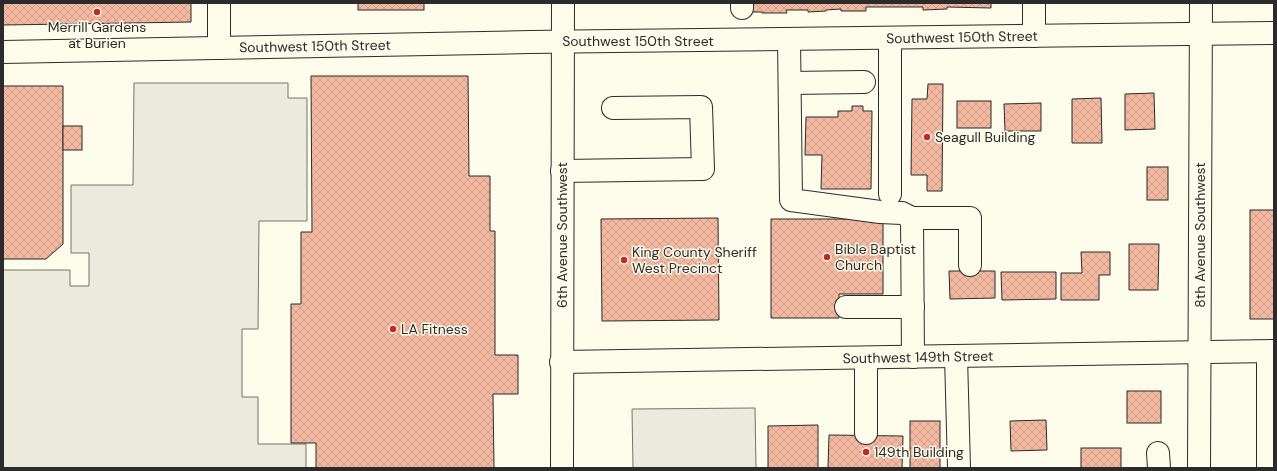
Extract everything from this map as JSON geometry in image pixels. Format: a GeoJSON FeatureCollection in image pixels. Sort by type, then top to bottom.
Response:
{"type":"FeatureCollection","features":[{"type":"Feature","properties":{"kind":"street"},"geometry":{"type":"LineString","coordinates":[[219,3],[219,48]]}},
{"type":"Feature","properties":{"kind":"street","name":"6th Avenue Southwest"},"geometry":{"type":"LineString","coordinates":[[562,468],[561,362],[563,3]]}},
{"type":"Feature","properties":{"kind":"street"},"geometry":{"type":"LineString","coordinates":[[1034,3],[1034,36]]}},
{"type":"Feature","properties":{"kind":"street","name":"8th Avenue Southwest"},"geometry":{"type":"LineString","coordinates":[[1199,468],[1201,3]]}},
{"type":"Feature","properties":{"kind":"street","name":"Southwest 150th Street"},"geometry":{"type":"LineString","coordinates":[[3,52],[563,41],[1274,33]]}},
{"type":"Feature","properties":{"kind":"street"},"geometry":{"type":"LineString","coordinates":[[890,38],[890,194]]}},
{"type":"Feature","properties":{"kind":"street"},"geometry":{"type":"LineString","coordinates":[[789,39],[791,200],[880,212],[902,213],[912,218],[970,218],[970,265]]}},
{"type":"Feature","properties":{"kind":"street"},"geometry":{"type":"LineString","coordinates":[[790,83],[864,82]]}},
{"type":"Feature","properties":{"kind":"street"},"geometry":{"type":"LineString","coordinates":[[562,171],[703,169],[701,107],[613,108]]}},
{"type":"Feature","properties":{"kind":"street"},"geometry":{"type":"LineString","coordinates":[[912,218],[913,357]]}},
{"type":"Feature","properties":{"kind":"street"},"geometry":{"type":"LineString","coordinates":[[846,307],[913,307]]}},
{"type":"Feature","properties":{"kind":"street"},"geometry":{"type":"LineString","coordinates":[[1268,466],[1271,352]]}},
{"type":"Feature","properties":{"kind":"street","name":"Southwest 149th Street"},"geometry":{"type":"LineString","coordinates":[[561,362],[1271,352]]}},
{"type":"Feature","properties":{"kind":"street"},"geometry":{"type":"LineString","coordinates":[[956,356],[959,468]]}},
{"type":"Feature","properties":{"kind":"street"},"geometry":{"type":"LineString","coordinates":[[866,358],[866,433]]}},
{"type":"Feature","properties":{"kind":"shaded area"},"geometry":{"type":"Polygon","coordinates":[[[134,83],[288,83],[288,98],[307,98],[307,221],[259,221],[258,329],[242,329],[242,397],[258,397],[258,444],[306,444],[306,468],[3,468],[3,270],[70,270],[70,286],[89,286],[89,253],[71,253],[71,185],[133,185],[134,83]]]}},
{"type":"Feature","properties":{"kind":"shaded area"},"geometry":{"type":"Polygon","coordinates":[[[755,408],[756,468],[633,468],[632,409],[755,408]]]}},
{"type":"Feature","properties":{"kind":"building","name":"Merrill Gardens at Burien"},"geometry":{"type":"Polygon","coordinates":[[[3,3],[191,3],[191,22],[3,25],[3,3]]]}},
{"type":"Feature","properties":{"kind":"building"},"geometry":{"type":"Polygon","coordinates":[[[358,3],[424,3],[424,10],[358,10],[358,3]]]}},
{"type":"Feature","properties":{"kind":"building"},"geometry":{"type":"Polygon","coordinates":[[[749,3],[991,3],[991,8],[947,7],[947,9],[923,10],[923,7],[866,7],[866,11],[841,11],[841,9],[808,12],[808,10],[786,10],[787,13],[762,13],[749,12],[749,3]]]}},
{"type":"Feature","properties":{"kind":"building"},"geometry":{"type":"Polygon","coordinates":[[[311,76],[468,76],[469,176],[490,176],[490,231],[495,231],[495,355],[518,355],[518,394],[493,394],[494,468],[316,468],[316,443],[291,443],[291,304],[301,304],[301,232],[312,232],[311,76]]]}},
{"type":"Feature","properties":{"kind":"building","name":"Seagull Building"},"geometry":{"type":"Polygon","coordinates":[[[928,84],[943,84],[942,191],[927,191],[927,175],[911,175],[912,99],[927,99],[928,84]]]}},
{"type":"Feature","properties":{"kind":"building"},"geometry":{"type":"Polygon","coordinates":[[[3,86],[63,86],[63,244],[46,259],[3,259],[3,86]]]}},
{"type":"Feature","properties":{"kind":"building"},"geometry":{"type":"Polygon","coordinates":[[[1154,93],[1155,129],[1125,130],[1125,94],[1154,93]]]}},
{"type":"Feature","properties":{"kind":"building"},"geometry":{"type":"Polygon","coordinates":[[[1101,98],[1102,143],[1072,143],[1072,99],[1101,98]]]}},
{"type":"Feature","properties":{"kind":"building"},"geometry":{"type":"Polygon","coordinates":[[[957,101],[991,101],[991,128],[957,128],[957,101]]]}},
{"type":"Feature","properties":{"kind":"building"},"geometry":{"type":"Polygon","coordinates":[[[1041,103],[1041,131],[1005,131],[1004,104],[1041,103]]]}},
{"type":"Feature","properties":{"kind":"building"},"geometry":{"type":"Polygon","coordinates":[[[852,106],[863,106],[863,111],[872,111],[871,189],[821,189],[822,155],[805,155],[806,117],[838,117],[838,111],[852,111],[852,106]]]}},
{"type":"Feature","properties":{"kind":"building"},"geometry":{"type":"Polygon","coordinates":[[[63,126],[82,126],[82,150],[63,150],[63,126]]]}},
{"type":"Feature","properties":{"kind":"building"},"geometry":{"type":"Polygon","coordinates":[[[1147,167],[1168,167],[1168,200],[1147,200],[1147,167]]]}},
{"type":"Feature","properties":{"kind":"building"},"geometry":{"type":"Polygon","coordinates":[[[1250,210],[1274,210],[1274,319],[1250,319],[1250,210]]]}},
{"type":"Feature","properties":{"kind":"building"},"geometry":{"type":"Polygon","coordinates":[[[718,218],[719,320],[602,321],[601,219],[718,218]]]}},
{"type":"Feature","properties":{"kind":"building","name":"Bible Baptist Church"},"geometry":{"type":"Polygon","coordinates":[[[771,219],[883,219],[883,294],[839,294],[839,318],[771,318],[771,219]]]}},
{"type":"Feature","properties":{"kind":"building"},"geometry":{"type":"Polygon","coordinates":[[[1129,244],[1159,244],[1158,290],[1129,290],[1129,244]]]}},
{"type":"Feature","properties":{"kind":"building"},"geometry":{"type":"Polygon","coordinates":[[[1081,252],[1110,252],[1110,275],[1099,275],[1099,300],[1061,300],[1061,273],[1082,273],[1081,252]]]}},
{"type":"Feature","properties":{"kind":"building"},"geometry":{"type":"Polygon","coordinates":[[[949,271],[995,271],[995,298],[950,299],[949,271]]]}},
{"type":"Feature","properties":{"kind":"building"},"geometry":{"type":"Polygon","coordinates":[[[1001,272],[1056,272],[1056,299],[1002,300],[1001,272]]]}},
{"type":"Feature","properties":{"kind":"building"},"geometry":{"type":"Polygon","coordinates":[[[1127,391],[1161,391],[1161,423],[1127,423],[1127,391]]]}},
{"type":"Feature","properties":{"kind":"building"},"geometry":{"type":"Polygon","coordinates":[[[1046,420],[1047,450],[1011,451],[1010,421],[1046,420]]]}},
{"type":"Feature","properties":{"kind":"building"},"geometry":{"type":"Polygon","coordinates":[[[910,421],[940,421],[940,468],[910,468],[910,421]]]}},
{"type":"Feature","properties":{"kind":"building"},"geometry":{"type":"Polygon","coordinates":[[[818,425],[818,468],[768,468],[768,426],[818,425]]]}},
{"type":"Feature","properties":{"kind":"building","name":"149th Building"},"geometry":{"type":"Polygon","coordinates":[[[829,435],[903,436],[902,468],[828,468],[829,435]]]}},
{"type":"Feature","properties":{"kind":"building"},"geometry":{"type":"Polygon","coordinates":[[[1081,448],[1121,448],[1121,468],[1081,468],[1081,448]]]}},
{"type":"Feature","properties":{"kind":"place","name":"Merrill Gardens at Burien"},"geometry":{"type":"Point","coordinates":[97,12]}},
{"type":"Feature","properties":{"kind":"place","name":"Seagull Building"},"geometry":{"type":"Point","coordinates":[927,137]}},
{"type":"Feature","properties":{"kind":"place","name":"Bible Baptist Church"},"geometry":{"type":"Point","coordinates":[827,257]}},
{"type":"Feature","properties":{"kind":"place","name":"King County Sheriff West Precinct"},"geometry":{"type":"Point","coordinates":[624,260]}},
{"type":"Feature","properties":{"kind":"place","name":"LA Fitness"},"geometry":{"type":"Point","coordinates":[393,329]}},
{"type":"Feature","properties":{"kind":"place","name":"149th Building"},"geometry":{"type":"Point","coordinates":[866,452]}}]}
